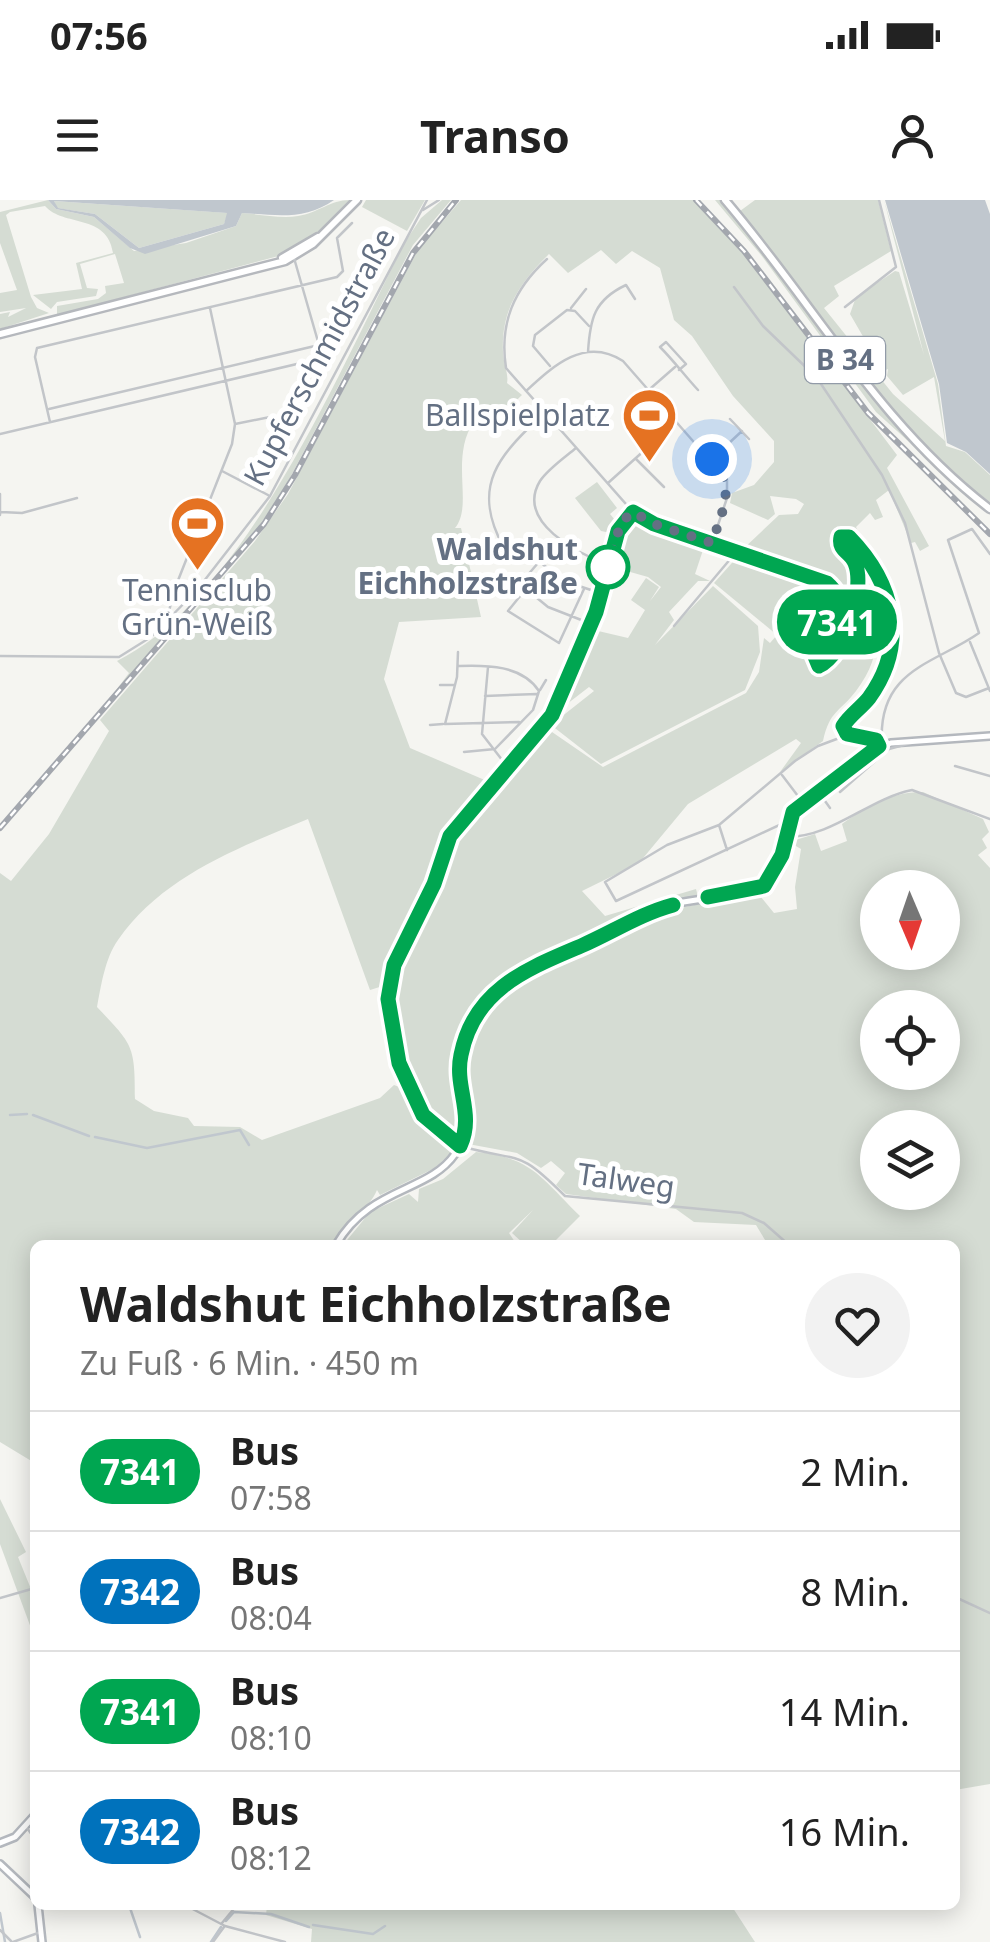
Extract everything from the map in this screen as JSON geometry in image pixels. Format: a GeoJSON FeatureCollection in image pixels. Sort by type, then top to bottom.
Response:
{"type":"FeatureCollection","features":[{"type":"Feature","properties":{"kind":"main road"},"geometry":{"type":"LineString","coordinates":[[0,334],[274,264],[319,236],[356,200]]}},
{"type":"Feature","properties":{"kind":"main road","name":"B 34"},"geometry":{"type":"LineString","coordinates":[[725,200],[869,392],[916,444],[990,509]]}},
{"type":"Feature","properties":{"kind":"main road"},"geometry":{"type":"LineString","coordinates":[[340,1240],[364,1210],[438,1170],[460,1146],[467,1115],[460,1058],[475,1019],[496,992],[523,970],[633,918],[673,905],[762,887],[779,864],[788,821],[880,745],[990,736]]}},
{"type":"Feature","properties":{"kind":"main road"},"geometry":{"type":"LineString","coordinates":[[460,1146],[432,1125],[409,1090],[390,1028],[388,988],[407,932],[434,884],[450,836],[492,790]]}},
{"type":"Feature","properties":{"kind":"main road"},"geometry":{"type":"LineString","coordinates":[[0,1843],[15,1836],[30,1819]]}},
{"type":"Feature","properties":{"kind":"main road"},"geometry":{"type":"LineString","coordinates":[[0,1864],[30,1886]]}},
{"type":"Feature","properties":{"kind":"main road"},"geometry":{"type":"LineString","coordinates":[[39,1910],[42,1942]]}},
{"type":"Feature","properties":{"kind":"street","name":"Kupferschmidstraße"},"geometry":{"type":"LineString","coordinates":[[0,656],[119,658],[166,622],[248,530],[270,496],[427,200]]}},
{"type":"Feature","properties":{"kind":"street"},"geometry":{"type":"LineString","coordinates":[[422,210],[439,200]]}},
{"type":"Feature","properties":{"kind":"street"},"geometry":{"type":"LineString","coordinates":[[845,307],[896,267],[880,200]]}},
{"type":"Feature","properties":{"kind":"street"},"geometry":{"type":"LineString","coordinates":[[50,422],[35,350],[340,275],[337,238],[352,223]]}},
{"type":"Feature","properties":{"kind":"street"},"geometry":{"type":"LineString","coordinates":[[297,253],[299,265]]}},
{"type":"Feature","properties":{"kind":"street"},"geometry":{"type":"LineString","coordinates":[[0,434],[320,358],[297,253]]}},
{"type":"Feature","properties":{"kind":"street"},"geometry":{"type":"LineString","coordinates":[[547,259],[524,282],[506,323],[506,368],[633,512],[654,524],[821,579],[838,594],[840,608],[836,628],[814,654],[819,666],[833,652],[856,602],[856,567],[841,548],[841,537],[849,537],[878,571],[893,618],[893,652],[870,696],[843,725],[847,734]]}},
{"type":"Feature","properties":{"kind":"street"},"geometry":{"type":"LineString","coordinates":[[588,353],[591,313],[626,285],[635,299]]}},
{"type":"Feature","properties":{"kind":"street"},"geometry":{"type":"LineString","coordinates":[[734,287],[763,326],[818,378],[866,447],[906,523],[939,653],[956,693],[966,698],[990,689],[969,639]]}},
{"type":"Feature","properties":{"kind":"street"},"geometry":{"type":"LineString","coordinates":[[551,367],[532,340],[547,322],[570,309],[586,289]]}},
{"type":"Feature","properties":{"kind":"street"},"geometry":{"type":"LineString","coordinates":[[166,622],[236,424],[210,307]]}},
{"type":"Feature","properties":{"kind":"street"},"geometry":{"type":"LineString","coordinates":[[570,309],[589,326]]}},
{"type":"Feature","properties":{"kind":"street"},"geometry":{"type":"LineString","coordinates":[[650,390],[677,367],[686,364],[666,342],[660,347],[677,367],[698,390]]}},
{"type":"Feature","properties":{"kind":"street"},"geometry":{"type":"LineString","coordinates":[[48,409],[319,345]]}},
{"type":"Feature","properties":{"kind":"street"},"geometry":{"type":"LineString","coordinates":[[524,392],[567,355],[617,357],[722,470],[728,488],[712,543]]}},
{"type":"Feature","properties":{"kind":"street"},"geometry":{"type":"LineString","coordinates":[[166,382],[169,395]]}},
{"type":"Feature","properties":{"kind":"street"},"geometry":{"type":"LineString","coordinates":[[106,396],[109,409]]}},
{"type":"Feature","properties":{"kind":"street"},"geometry":{"type":"LineString","coordinates":[[644,428],[666,408]]}},
{"type":"Feature","properties":{"kind":"street"},"geometry":{"type":"LineString","coordinates":[[500,540],[490,512],[491,479],[504,452],[544,414]]}},
{"type":"Feature","properties":{"kind":"street"},"geometry":{"type":"LineString","coordinates":[[236,424],[274,416]]}},
{"type":"Feature","properties":{"kind":"street"},"geometry":{"type":"LineString","coordinates":[[730,419],[749,438]]}},
{"type":"Feature","properties":{"kind":"street"},"geometry":{"type":"LineString","coordinates":[[608,484],[677,420]]}},
{"type":"Feature","properties":{"kind":"street"},"geometry":{"type":"LineString","coordinates":[[712,459],[742,430]]}},
{"type":"Feature","properties":{"kind":"street"},"geometry":{"type":"LineString","coordinates":[[576,448],[541,480],[535,496],[538,512],[568,548],[609,565]]}},
{"type":"Feature","properties":{"kind":"street"},"geometry":{"type":"LineString","coordinates":[[635,458],[664,487]]}},
{"type":"Feature","properties":{"kind":"street"},"geometry":{"type":"LineString","coordinates":[[222,470],[270,496]]}},
{"type":"Feature","properties":{"kind":"street"},"geometry":{"type":"LineString","coordinates":[[0,494],[0,514],[77,498]]}},
{"type":"Feature","properties":{"kind":"street"},"geometry":{"type":"LineString","coordinates":[[492,790],[520,750],[546,724],[590,624],[621,522],[633,512]]}},
{"type":"Feature","properties":{"kind":"street"},"geometry":{"type":"LineString","coordinates":[[880,745],[898,687],[914,667],[979,633],[948,540],[972,529],[990,554]]}},
{"type":"Feature","properties":{"kind":"street"},"geometry":{"type":"LineString","coordinates":[[674,626],[737,551]]}},
{"type":"Feature","properties":{"kind":"street"},"geometry":{"type":"LineString","coordinates":[[530,553],[561,580],[597,592]]}},
{"type":"Feature","properties":{"kind":"street"},"geometry":{"type":"LineString","coordinates":[[538,562],[520,581],[524,590],[590,624]]}},
{"type":"Feature","properties":{"kind":"street"},"geometry":{"type":"LineString","coordinates":[[524,590],[508,611],[542,635],[563,642],[584,588]]}},
{"type":"Feature","properties":{"kind":"street"},"geometry":{"type":"LineString","coordinates":[[444,724],[459,666],[458,652]]}},
{"type":"Feature","properties":{"kind":"street"},"geometry":{"type":"LineString","coordinates":[[488,665],[480,722],[492,751],[507,766]]}},
{"type":"Feature","properties":{"kind":"street"},"geometry":{"type":"LineString","coordinates":[[459,666],[488,665],[516,673],[539,692]]}},
{"type":"Feature","properties":{"kind":"street"},"geometry":{"type":"LineString","coordinates":[[464,752],[492,751],[533,710],[546,680]]}},
{"type":"Feature","properties":{"kind":"street"},"geometry":{"type":"LineString","coordinates":[[440,685],[455,684]]}},
{"type":"Feature","properties":{"kind":"street"},"geometry":{"type":"LineString","coordinates":[[484,696],[539,692]]}},
{"type":"Feature","properties":{"kind":"street"},"geometry":{"type":"LineString","coordinates":[[430,724],[520,723]]}},
{"type":"Feature","properties":{"kind":"street"},"geometry":{"type":"LineString","coordinates":[[788,821],[616,901],[605,882],[667,845],[718,825],[818,746],[847,734],[876,740],[880,745]]}},
{"type":"Feature","properties":{"kind":"street"},"geometry":{"type":"LineString","coordinates":[[840,792],[889,749],[912,742]]}},
{"type":"Feature","properties":{"kind":"street"},"geometry":{"type":"LineString","coordinates":[[954,766],[990,776]]}},
{"type":"Feature","properties":{"kind":"street"},"geometry":{"type":"LineString","coordinates":[[781,774],[804,804]]}},
{"type":"Feature","properties":{"kind":"street"},"geometry":{"type":"LineString","coordinates":[[786,837],[830,827],[860,808],[912,790],[990,819]]}},
{"type":"Feature","properties":{"kind":"street"},"geometry":{"type":"LineString","coordinates":[[819,793],[830,808]]}},
{"type":"Feature","properties":{"kind":"street"},"geometry":{"type":"LineString","coordinates":[[718,825],[728,852]]}},
{"type":"Feature","properties":{"kind":"street","name":"Talweg"},"geometry":{"type":"LineString","coordinates":[[460,1146],[516,1155],[545,1174],[565,1196],[742,1213],[764,1223],[783,1240]]}},
{"type":"Feature","properties":{"kind":"street"},"geometry":{"type":"LineString","coordinates":[[0,1598],[30,1589]]}},
{"type":"Feature","properties":{"kind":"street"},"geometry":{"type":"LineString","coordinates":[[960,1599],[990,1614]]}},
{"type":"Feature","properties":{"kind":"street"},"geometry":{"type":"LineString","coordinates":[[24,1824],[30,1832]]}},
{"type":"Feature","properties":{"kind":"street"},"geometry":{"type":"LineString","coordinates":[[194,1910],[223,1925],[284,1942]]}},
{"type":"Feature","properties":{"kind":"street"},"geometry":{"type":"LineString","coordinates":[[213,1942],[234,1910]]}},
{"type":"Feature","properties":{"kind":"street"},"geometry":{"type":"LineString","coordinates":[[2,1931],[13,1942],[38,1933]]}},
{"type":"Feature","properties":{"kind":"street"},"geometry":{"type":"LineString","coordinates":[[259,1936],[259,1942]]}},
{"type":"Feature","properties":{"kind":"shaded area"},"geometry":{"type":"Polygon","coordinates":[[[48,200],[56,209],[94,217],[134,251],[186,243],[236,226],[242,213],[298,216],[350,200],[326,226],[286,254],[57,315],[57,306],[98,299],[106,293],[105,286],[124,283],[115,254],[80,264],[87,288],[98,289],[96,296],[57,302],[51,309],[33,295],[82,289],[76,263],[113,253],[109,240],[94,226],[62,217],[45,206],[10,212],[6,215],[31,297],[37,308],[49,313],[0,329],[0,314],[10,312],[8,317],[26,308],[0,312],[0,293],[17,290],[0,243],[0,212],[48,200]]]}},
{"type":"Feature","properties":{"kind":"shaded area"},"geometry":{"type":"Polygon","coordinates":[[[48,200],[334,200],[301,214],[242,213],[236,226],[145,254],[130,248],[94,217],[56,209],[48,200]],[[54,201],[58,208],[95,214],[139,248],[224,224],[227,213],[54,201]]]}},
{"type":"Feature","properties":{"kind":"shaded area"},"geometry":{"type":"Polygon","coordinates":[[[366,200],[425,200],[407,231],[362,207],[366,200]]]}},
{"type":"Feature","properties":{"kind":"shaded area"},"geometry":{"type":"Polygon","coordinates":[[[442,200],[451,200],[413,245],[283,491],[250,539],[96,717],[129,673],[117,661],[164,630],[207,586],[248,533],[320,413],[405,242],[421,218],[442,200]]]}},
{"type":"Feature","properties":{"kind":"shaded area"},"geometry":{"type":"Polygon","coordinates":[[[461,200],[693,200],[744,253],[897,455],[887,468],[929,546],[920,551],[915,542],[911,543],[889,490],[876,500],[883,517],[875,520],[870,513],[856,527],[864,545],[861,547],[848,534],[838,537],[838,545],[854,576],[854,603],[826,660],[818,662],[817,653],[840,619],[839,593],[822,577],[742,550],[779,515],[798,514],[804,504],[796,499],[770,496],[775,514],[768,520],[730,503],[732,493],[754,485],[774,462],[774,441],[733,396],[692,336],[674,320],[660,268],[632,251],[616,264],[601,250],[568,273],[549,254],[521,286],[505,323],[507,383],[522,395],[488,428],[474,421],[463,451],[462,507],[455,528],[461,528],[481,617],[399,622],[384,679],[410,748],[494,784],[452,831],[448,827],[433,883],[406,931],[386,985],[370,990],[308,819],[204,866],[157,898],[114,947],[97,1007],[130,1047],[135,1099],[154,1111],[188,1118],[194,1126],[240,1127],[262,1140],[380,1098],[394,1085],[407,1090],[421,1116],[453,1151],[435,1168],[380,1195],[377,1190],[337,1240],[30,1240],[30,1460],[0,1442],[0,873],[11,881],[49,834],[109,731],[100,720],[255,541],[288,494],[418,250],[461,200]]]}},
{"type":"Feature","properties":{"kind":"shaded area"},"geometry":{"type":"Polygon","coordinates":[[[715,200],[721,200],[734,214],[878,406],[990,515],[876,412],[761,255],[715,200]]]}},
{"type":"Feature","properties":{"kind":"shaded area"},"geometry":{"type":"Polygon","coordinates":[[[755,200],[878,200],[891,251],[834,286],[839,296],[824,308],[893,394],[945,441],[934,377],[903,395],[887,376],[888,369],[883,371],[850,314],[856,297],[899,272],[924,355],[884,200],[938,384],[946,446],[965,452],[990,475],[990,502],[960,480],[889,408],[740,211],[755,200]]]}},
{"type":"Feature","properties":{"kind":"shaded area"},"geometry":{"type":"Polygon","coordinates":[[[885,200],[985,200],[990,214],[990,474],[966,452],[947,443],[939,384],[885,200]]]}},
{"type":"Feature","properties":{"kind":"shaded area"},"geometry":{"type":"Polygon","coordinates":[[[54,201],[228,213],[224,224],[139,248],[95,214],[57,208],[54,201]]]}},
{"type":"Feature","properties":{"kind":"shaded area"},"geometry":{"type":"Polygon","coordinates":[[[597,482],[617,508],[610,514],[615,520],[611,533],[601,531],[575,498],[597,482]]]}},
{"type":"Feature","properties":{"kind":"shaded area"},"geometry":{"type":"Polygon","coordinates":[[[631,520],[705,544],[695,574],[710,581],[698,581],[669,612],[674,620],[655,645],[713,586],[758,626],[760,652],[745,690],[601,764],[551,725],[594,691],[589,687],[558,711],[594,630],[628,638],[645,610],[631,600],[646,578],[659,587],[650,601],[661,587],[648,577],[616,568],[623,526],[633,523],[631,520]]]}},
{"type":"Feature","properties":{"kind":"shaded area"},"geometry":{"type":"Polygon","coordinates":[[[842,539],[851,540],[871,565],[863,572],[877,633],[866,676],[832,717],[823,741],[780,772],[801,743],[796,739],[688,804],[639,863],[582,891],[605,916],[696,889],[698,897],[640,917],[523,971],[490,994],[466,1030],[459,1056],[465,1119],[460,1139],[451,1139],[437,1125],[408,1077],[393,1024],[391,1004],[399,1001],[391,998],[409,934],[436,885],[451,840],[547,733],[552,732],[603,767],[746,693],[759,672],[764,638],[770,643],[777,635],[714,583],[739,555],[761,566],[765,562],[821,581],[836,595],[835,621],[811,657],[814,667],[826,668],[858,602],[859,566],[843,547],[842,539]]]}},
{"type":"Feature","properties":{"kind":"shaded area"},"geometry":{"type":"Polygon","coordinates":[[[923,792],[983,819],[989,832],[982,839],[987,848],[978,855],[990,868],[990,1784],[960,1789],[960,1240],[765,1240],[756,1225],[694,1222],[676,1209],[566,1194],[556,1185],[565,1173],[551,1161],[541,1168],[517,1153],[468,1144],[471,1111],[462,1070],[466,1047],[486,1006],[511,980],[651,914],[757,892],[774,913],[797,909],[795,887],[801,849],[789,842],[815,834],[821,851],[847,841],[842,824],[880,801],[923,792]]]}},
{"type":"Feature","properties":{"kind":"shaded area"},"geometry":{"type":"Polygon","coordinates":[[[476,1152],[511,1159],[535,1172],[580,1216],[556,1240],[520,1240],[512,1233],[533,1210],[509,1233],[514,1240],[347,1240],[370,1212],[409,1194],[418,1202],[419,1189],[443,1179],[476,1152]]]}},
{"type":"Feature","properties":{"kind":"shaded area"},"geometry":{"type":"Polygon","coordinates":[[[0,1499],[26,1552],[18,1557],[30,1587],[30,1625],[0,1544],[0,1499]]]}},
{"type":"Feature","properties":{"kind":"shaded area"},"geometry":{"type":"Polygon","coordinates":[[[266,1910],[734,1910],[755,1942],[311,1942],[312,1929],[266,1915],[266,1910]]]}},
{"type":"Feature","properties":{"kind":"waterway"},"geometry":{"type":"LineString","coordinates":[[10,1115],[27,1114]]}},
{"type":"Feature","properties":{"kind":"waterway"},"geometry":{"type":"LineString","coordinates":[[33,1115],[89,1136]]}},
{"type":"Feature","properties":{"kind":"waterway"},"geometry":{"type":"LineString","coordinates":[[95,1137],[147,1148],[240,1130],[249,1145]]}},
{"type":"Feature","properties":{"kind":"waterway"},"geometry":{"type":"LineString","coordinates":[[131,1910],[140,1937]]}},
{"type":"Feature","properties":{"kind":"waterway"},"geometry":{"type":"LineString","coordinates":[[226,1921],[234,1912],[271,1914],[309,1927]]}},
{"type":"Feature","properties":{"kind":"waterway"},"geometry":{"type":"LineString","coordinates":[[0,1913],[5,1942]]}},
{"type":"Feature","properties":{"kind":"waterway"},"geometry":{"type":"LineString","coordinates":[[313,1925],[373,1934],[385,1926]]}},
{"type":"Feature","properties":{"kind":"waterway"},"geometry":{"type":"LineString","coordinates":[[211,1942],[221,1927]]}},
{"type":"Feature","properties":{"kind":"railway"},"geometry":{"type":"LineString","coordinates":[[0,828],[264,524],[295,475],[413,253],[456,200]]}},
{"type":"Feature","properties":{"kind":"railway"},"geometry":{"type":"LineString","coordinates":[[696,200],[744,251],[868,413],[990,534]]}},
{"type":"Feature","properties":{"kind":"bus line","name":"7341"},"geometry":{"type":"LineString","coordinates":[[673,905],[633,918],[509,979],[484,1004],[463,1046],[459,1070],[467,1123],[460,1146],[443,1136],[423,1115],[399,1063],[390,1028],[388,988],[394,965],[434,884],[450,836],[552,715],[596,612],[621,522],[633,512],[654,524],[827,583],[838,594],[840,616],[832,634],[814,654],[816,665],[827,662],[850,622],[856,602],[856,567],[841,548],[841,537],[849,537],[878,571],[893,618],[893,652],[868,700],[843,726],[847,734],[876,740],[879,746],[793,812],[782,855],[764,886],[708,897]]}},
{"type":"Feature","properties":{"kind":"place","name":"Ballspielplatz"},"geometry":{"type":"Point","coordinates":[649,465]}},
{"type":"Feature","properties":{"kind":"place","name":"Waldshut Eichholzstraße"},"geometry":{"type":"Point","coordinates":[608,567]}},
{"type":"Feature","properties":{"kind":"place","name":"Tennisclub Grün-Weiß"},"geometry":{"type":"Point","coordinates":[197,572]}},
{"type":"Feature","properties":{"kind":"route"},"geometry":{"type":"LineString","coordinates":[[608,567],[621,522],[633,512],[654,524],[712,543],[728,488],[722,470],[712,459]]}}]}
